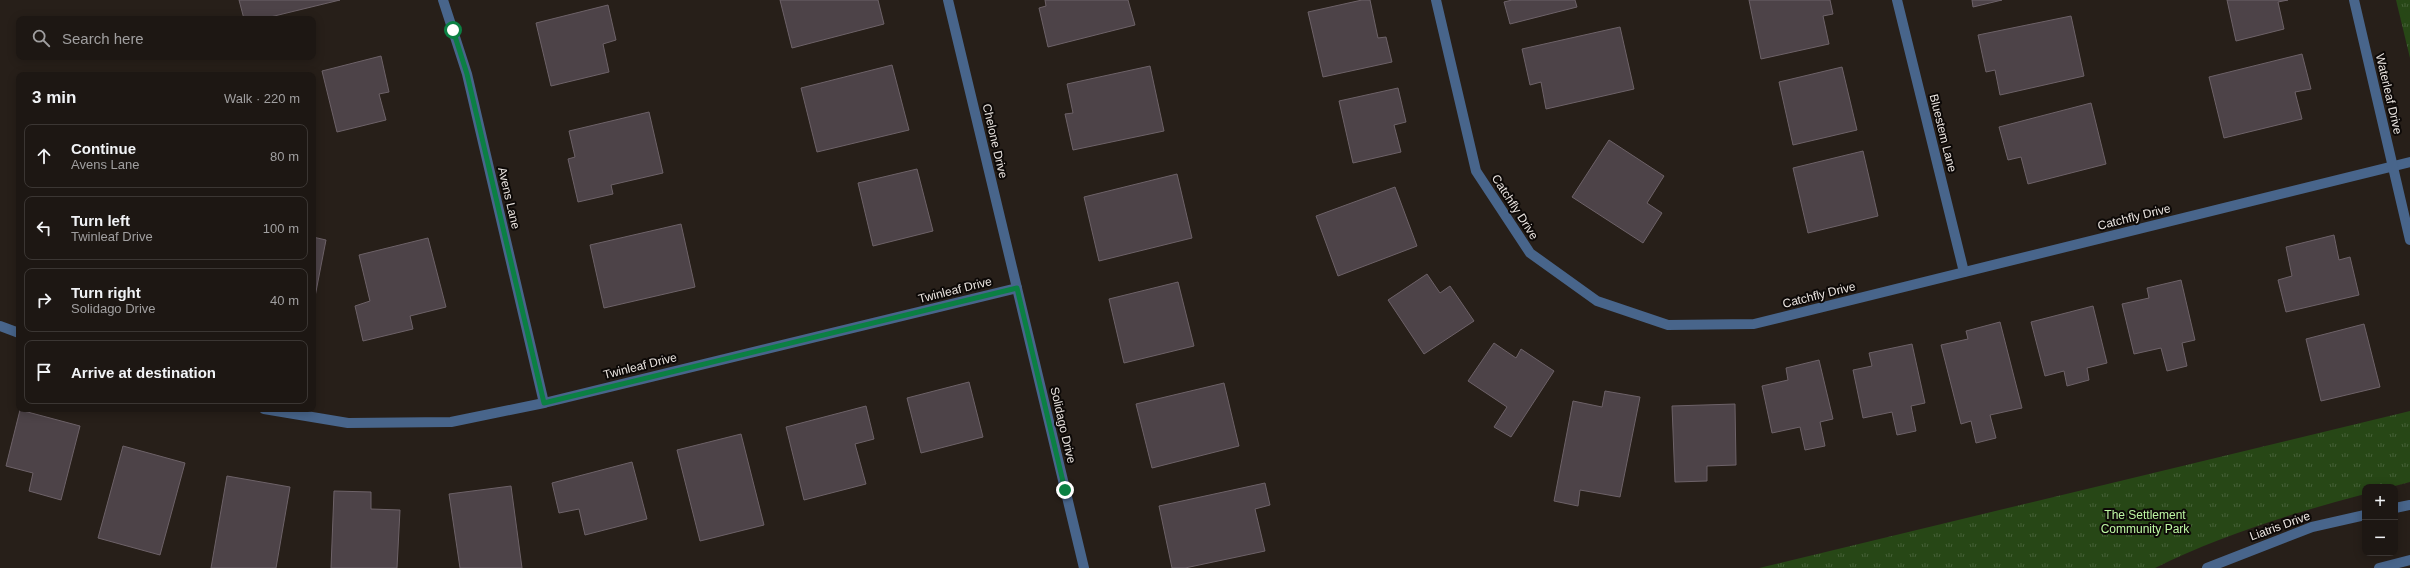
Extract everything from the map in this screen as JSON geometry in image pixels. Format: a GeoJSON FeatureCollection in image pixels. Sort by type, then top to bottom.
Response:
{"type":"FeatureCollection","features":[{"type":"Feature","properties":{"kind":"street","name":"Avens Lane"},"geometry":{"type":"LineString","coordinates":[[443,0],[467,74],[544,403]]}},
{"type":"Feature","properties":{"kind":"street","name":"Chelone Drive"},"geometry":{"type":"LineString","coordinates":[[948,0],[1017,288]]}},
{"type":"Feature","properties":{"kind":"street","name":"Catchfly Drive"},"geometry":{"type":"LineString","coordinates":[[1436,0],[1476,172],[1530,253],[1597,301],[1668,325],[1754,324],[2410,162]]}},
{"type":"Feature","properties":{"kind":"street","name":"Bluestem Lane"},"geometry":{"type":"LineString","coordinates":[[1897,0],[1964,272]]}},
{"type":"Feature","properties":{"kind":"street","name":"Waterleaf Drive"},"geometry":{"type":"LineString","coordinates":[[2354,0],[2410,240]]}},
{"type":"Feature","properties":{"kind":"street","name":"Twinleaf Drive"},"geometry":{"type":"LineString","coordinates":[[282,412],[348,423],[451,422],[544,403],[1017,288]]}},
{"type":"Feature","properties":{"kind":"street","name":"Solidago Drive"},"geometry":{"type":"LineString","coordinates":[[1017,288],[1084,568]]}},
{"type":"Feature","properties":{"kind":"street"},"geometry":{"type":"LineString","coordinates":[[0,326],[16,332]]}},
{"type":"Feature","properties":{"kind":"street"},"geometry":{"type":"LineString","coordinates":[[2398,507],[2410,505]]}},
{"type":"Feature","properties":{"kind":"street","name":"Liatris Drive"},"geometry":{"type":"LineString","coordinates":[[2207,568],[2312,527],[2362,516]]}},
{"type":"Feature","properties":{"kind":"street"},"geometry":{"type":"LineString","coordinates":[[2379,568],[2410,560]]}},
{"type":"Feature","properties":{"kind":"green space"},"geometry":{"type":"Polygon","coordinates":[[[2396,0],[2410,0],[2410,58],[2396,0]]]}},
{"type":"Feature","properties":{"kind":"green space","name":"The Settlement Community Park"},"geometry":{"type":"Polygon","coordinates":[[[2410,411],[2410,482],[2398,485],[2362,484],[2362,495],[2311,509],[2231,535],[2155,568],[1759,568],[2410,411]]]}},
{"type":"Feature","properties":{"kind":"building"},"geometry":{"type":"Polygon","coordinates":[[[239,0],[340,0],[274,16],[243,16],[239,0]]]}},
{"type":"Feature","properties":{"kind":"building"},"geometry":{"type":"Polygon","coordinates":[[[780,0],[878,0],[884,24],[792,48],[780,0]]]}},
{"type":"Feature","properties":{"kind":"building"},"geometry":{"type":"Polygon","coordinates":[[[1045,0],[1128,0],[1135,25],[1048,47],[1039,8],[1046,6],[1045,0]]]}},
{"type":"Feature","properties":{"kind":"building"},"geometry":{"type":"Polygon","coordinates":[[[1362,0],[1370,0],[1378,38],[1386,37],[1392,62],[1323,77],[1308,12],[1362,0]]]}},
{"type":"Feature","properties":{"kind":"building"},"geometry":{"type":"Polygon","coordinates":[[[1512,0],[1575,0],[1577,7],[1510,24],[1504,2],[1512,0]]]}},
{"type":"Feature","properties":{"kind":"building"},"geometry":{"type":"Polygon","coordinates":[[[1749,0],[1830,0],[1833,14],[1823,16],[1829,44],[1761,59],[1749,0]]]}},
{"type":"Feature","properties":{"kind":"building"},"geometry":{"type":"Polygon","coordinates":[[[1972,0],[2002,0],[1973,7],[1972,0]]]}},
{"type":"Feature","properties":{"kind":"building"},"geometry":{"type":"Polygon","coordinates":[[[2227,0],[2288,0],[2278,2],[2284,29],[2236,41],[2227,0]]]}},
{"type":"Feature","properties":{"kind":"building"},"geometry":{"type":"Polygon","coordinates":[[[608,5],[616,40],[603,44],[609,72],[551,86],[536,23],[608,5]]]}},
{"type":"Feature","properties":{"kind":"building"},"geometry":{"type":"Polygon","coordinates":[[[2071,16],[2084,76],[2000,95],[1995,70],[1986,72],[1978,35],[2071,16]]]}},
{"type":"Feature","properties":{"kind":"building"},"geometry":{"type":"Polygon","coordinates":[[[1620,27],[1634,89],[1546,109],[1541,82],[1530,85],[1522,49],[1620,27]]]}},
{"type":"Feature","properties":{"kind":"building"},"geometry":{"type":"Polygon","coordinates":[[[2302,54],[2311,89],[2295,92],[2302,119],[2224,138],[2209,77],[2302,54]]]}},
{"type":"Feature","properties":{"kind":"building"},"geometry":{"type":"Polygon","coordinates":[[[381,56],[389,92],[379,94],[386,120],[337,132],[322,71],[381,56]]]}},
{"type":"Feature","properties":{"kind":"building"},"geometry":{"type":"Polygon","coordinates":[[[892,65],[909,130],[817,152],[801,88],[892,65]]]}},
{"type":"Feature","properties":{"kind":"building"},"geometry":{"type":"Polygon","coordinates":[[[1150,66],[1164,131],[1073,150],[1065,114],[1073,113],[1067,84],[1150,66]]]}},
{"type":"Feature","properties":{"kind":"building"},"geometry":{"type":"Polygon","coordinates":[[[1842,67],[1857,130],[1793,145],[1779,82],[1842,67]]]}},
{"type":"Feature","properties":{"kind":"building"},"geometry":{"type":"Polygon","coordinates":[[[1398,88],[1406,122],[1394,125],[1401,152],[1353,163],[1339,101],[1398,88]]]}},
{"type":"Feature","properties":{"kind":"building"},"geometry":{"type":"Polygon","coordinates":[[[2091,103],[2106,164],[2028,184],[2021,157],[2008,160],[1999,127],[2091,103]]]}},
{"type":"Feature","properties":{"kind":"building"},"geometry":{"type":"Polygon","coordinates":[[[649,112],[663,173],[611,185],[613,194],[578,202],[568,159],[575,157],[569,131],[649,112]]]}},
{"type":"Feature","properties":{"kind":"building"},"geometry":{"type":"Polygon","coordinates":[[[1609,140],[1664,176],[1647,203],[1662,213],[1643,243],[1572,197],[1609,140]]]}},
{"type":"Feature","properties":{"kind":"building"},"geometry":{"type":"Polygon","coordinates":[[[1863,151],[1878,216],[1808,233],[1793,168],[1863,151]]]}},
{"type":"Feature","properties":{"kind":"building"},"geometry":{"type":"Polygon","coordinates":[[[917,169],[933,231],[873,246],[858,183],[917,169]]]}},
{"type":"Feature","properties":{"kind":"building"},"geometry":{"type":"Polygon","coordinates":[[[1177,174],[1192,238],[1099,261],[1084,197],[1177,174]]]}},
{"type":"Feature","properties":{"kind":"building"},"geometry":{"type":"Polygon","coordinates":[[[1395,187],[1417,246],[1338,276],[1316,216],[1395,187]]]}},
{"type":"Feature","properties":{"kind":"building"},"geometry":{"type":"Polygon","coordinates":[[[681,224],[695,287],[604,308],[590,245],[681,224]]]}},
{"type":"Feature","properties":{"kind":"building"},"geometry":{"type":"Polygon","coordinates":[[[2334,235],[2339,260],[2350,257],[2359,295],[2286,312],[2278,280],[2292,276],[2286,247],[2334,235]]]}},
{"type":"Feature","properties":{"kind":"building"},"geometry":{"type":"Polygon","coordinates":[[[316,238],[326,240],[316,292],[316,238]]]}},
{"type":"Feature","properties":{"kind":"building"},"geometry":{"type":"Polygon","coordinates":[[[428,238],[446,307],[410,316],[413,329],[363,341],[355,306],[370,301],[359,255],[428,238]]]}},
{"type":"Feature","properties":{"kind":"building"},"geometry":{"type":"Polygon","coordinates":[[[1427,274],[1440,293],[1450,286],[1474,321],[1424,354],[1388,300],[1427,274]]]}},
{"type":"Feature","properties":{"kind":"building"},"geometry":{"type":"Polygon","coordinates":[[[2181,280],[2195,340],[2182,343],[2187,366],[2167,371],[2161,348],[2134,354],[2122,304],[2149,298],[2147,288],[2181,280]]]}},
{"type":"Feature","properties":{"kind":"building"},"geometry":{"type":"Polygon","coordinates":[[[1178,282],[1194,346],[1124,363],[1109,299],[1178,282]]]}},
{"type":"Feature","properties":{"kind":"building"},"geometry":{"type":"Polygon","coordinates":[[[2093,306],[2107,363],[2087,368],[2089,380],[2067,386],[2064,371],[2045,376],[2031,322],[2093,306]]]}},
{"type":"Feature","properties":{"kind":"building"},"geometry":{"type":"Polygon","coordinates":[[[2000,322],[2022,408],[1990,415],[1996,438],[1976,443],[1971,421],[1961,424],[1941,345],[1968,339],[1966,331],[2000,322]]]}},
{"type":"Feature","properties":{"kind":"building"},"geometry":{"type":"Polygon","coordinates":[[[2364,324],[2380,387],[2321,401],[2306,339],[2364,324]]]}},
{"type":"Feature","properties":{"kind":"building"},"geometry":{"type":"Polygon","coordinates":[[[1494,343],[1516,358],[1521,349],[1554,371],[1511,437],[1494,427],[1507,407],[1468,381],[1494,343]]]}},
{"type":"Feature","properties":{"kind":"building"},"geometry":{"type":"Polygon","coordinates":[[[1912,344],[1925,403],[1911,406],[1916,431],[1897,435],[1892,412],[1863,418],[1853,370],[1872,366],[1869,353],[1912,344]]]}},
{"type":"Feature","properties":{"kind":"building"},"geometry":{"type":"Polygon","coordinates":[[[1819,360],[1833,419],[1820,422],[1825,446],[1805,450],[1800,427],[1772,433],[1762,386],[1788,380],[1786,368],[1819,360]]]}},
{"type":"Feature","properties":{"kind":"building"},"geometry":{"type":"Polygon","coordinates":[[[969,382],[983,437],[921,453],[907,398],[969,382]]]}},
{"type":"Feature","properties":{"kind":"building"},"geometry":{"type":"Polygon","coordinates":[[[1224,383],[1239,446],[1152,468],[1136,404],[1224,383]]]}},
{"type":"Feature","properties":{"kind":"building"},"geometry":{"type":"Polygon","coordinates":[[[1605,391],[1640,397],[1620,497],[1580,490],[1578,506],[1554,501],[1573,401],[1602,407],[1605,391]]]}},
{"type":"Feature","properties":{"kind":"building"},"geometry":{"type":"Polygon","coordinates":[[[1735,404],[1736,465],[1707,466],[1707,481],[1675,482],[1672,406],[1735,404]]]}},
{"type":"Feature","properties":{"kind":"building"},"geometry":{"type":"Polygon","coordinates":[[[866,406],[874,439],[855,444],[866,484],[804,500],[786,427],[866,406]]]}},
{"type":"Feature","properties":{"kind":"building"},"geometry":{"type":"Polygon","coordinates":[[[20,412],[28,412],[80,426],[61,500],[29,491],[33,473],[6,466],[20,412]]]}},
{"type":"Feature","properties":{"kind":"building"},"geometry":{"type":"Polygon","coordinates":[[[741,434],[764,525],[700,541],[677,450],[741,434]]]}},
{"type":"Feature","properties":{"kind":"building"},"geometry":{"type":"Polygon","coordinates":[[[123,446],[185,463],[160,555],[98,538],[123,446]]]}},
{"type":"Feature","properties":{"kind":"building"},"geometry":{"type":"Polygon","coordinates":[[[632,462],[647,519],[585,535],[579,509],[559,513],[552,483],[632,462]]]}},
{"type":"Feature","properties":{"kind":"building"},"geometry":{"type":"Polygon","coordinates":[[[227,476],[290,487],[276,568],[211,568],[227,476]]]}},
{"type":"Feature","properties":{"kind":"building"},"geometry":{"type":"Polygon","coordinates":[[[1265,483],[1270,505],[1255,509],[1265,551],[1185,568],[1172,568],[1159,506],[1265,483]]]}},
{"type":"Feature","properties":{"kind":"building"},"geometry":{"type":"Polygon","coordinates":[[[511,486],[522,568],[460,568],[449,494],[511,486]]]}},
{"type":"Feature","properties":{"kind":"building"},"geometry":{"type":"Polygon","coordinates":[[[334,491],[371,492],[371,509],[400,510],[397,568],[331,568],[334,491]]]}},
{"type":"Feature","properties":{"kind":"route"},"geometry":{"type":"LineString","coordinates":[[453,30],[467,74],[544,403],[1017,288],[1065,490]]}}]}
